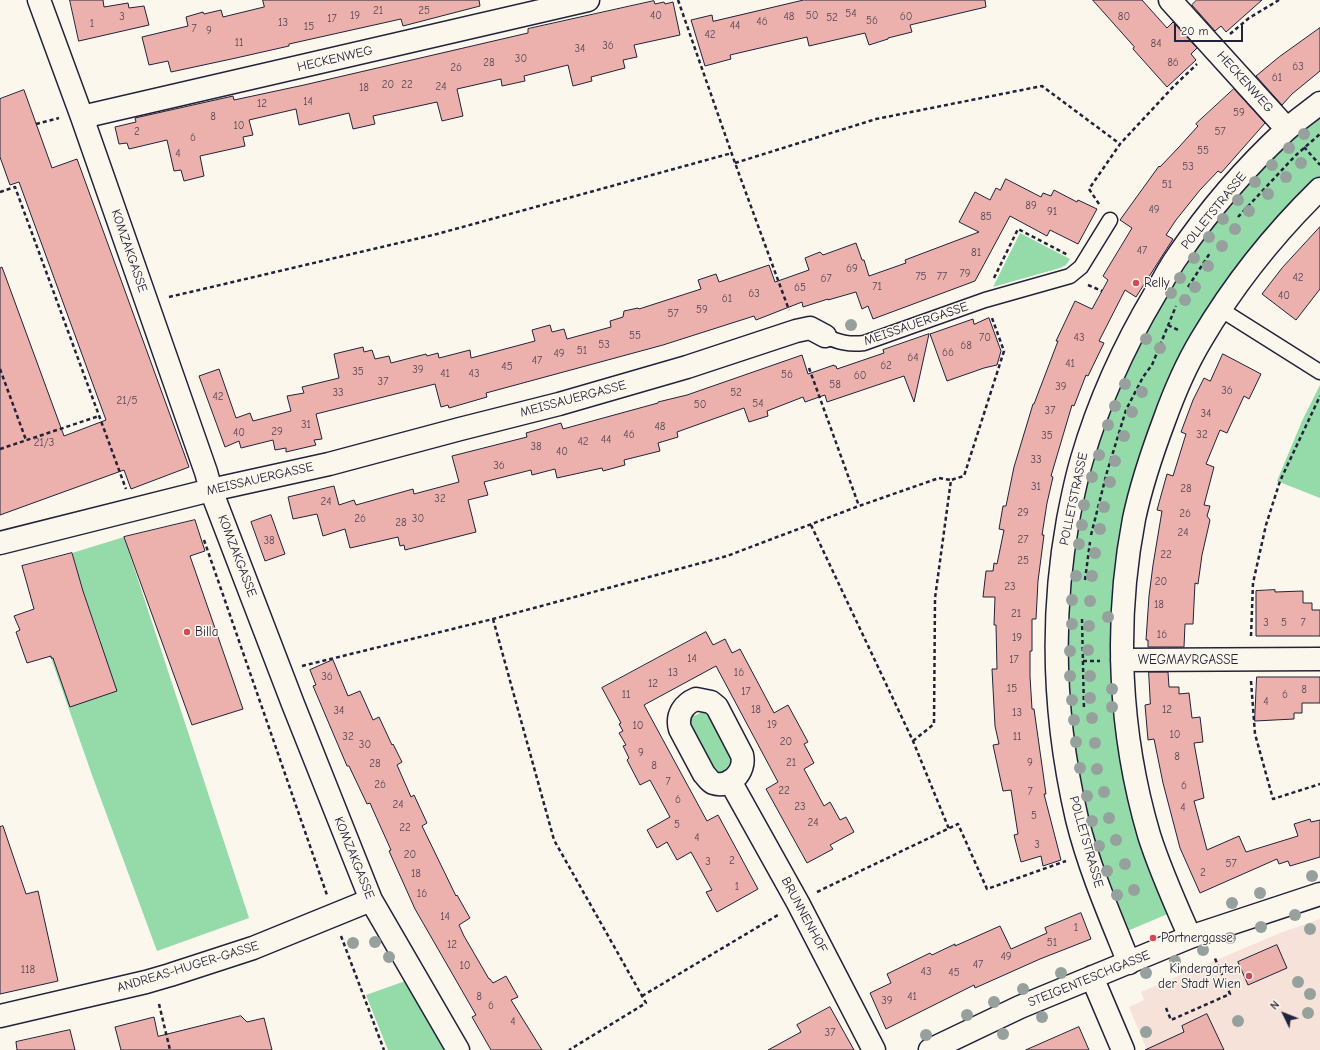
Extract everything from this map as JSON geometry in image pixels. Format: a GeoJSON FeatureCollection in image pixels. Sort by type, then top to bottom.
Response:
{"type":"FeatureCollection","features":[{"type":"Feature","properties":{"kind":"street","name":"KOMZAKGASSE"},"geometry":{"type":"LineString","coordinates":[[39,0],[74,117],[206,472],[211,490],[293,704],[371,900],[458,1050]]}},
{"type":"Feature","properties":{"kind":"street","name":"HECKENWEG"},"geometry":{"type":"LineString","coordinates":[[74,117],[588,0]]}},
{"type":"Feature","properties":{"kind":"street","name":"HECKENWEG"},"geometry":{"type":"LineString","coordinates":[[1170,0],[1287,129]]}},
{"type":"Feature","properties":{"kind":"street","name":"POLLETSTRASSE"},"geometry":{"type":"LineString","coordinates":[[1129,963],[1106,908],[1087,853],[1078,821],[1063,745],[1058,703],[1056,661],[1059,585],[1062,556],[1071,505],[1082,459],[1101,403],[1128,341],[1177,257],[1225,195],[1252,164],[1287,129],[1320,103]]}},
{"type":"Feature","properties":{"kind":"street"},"geometry":{"type":"LineString","coordinates":[[1190,937],[1161,869],[1149,834],[1132,761],[1127,727],[1122,660],[1123,609],[1134,519],[1160,430],[1178,385],[1200,341],[1243,275],[1290,218],[1320,189]]}},
{"type":"Feature","properties":{"kind":"street","name":"MEISSAUERGASSE"},"geometry":{"type":"LineString","coordinates":[[0,543],[211,490],[328,464],[559,404],[687,367],[796,331],[810,328],[824,336]]}},
{"type":"Feature","properties":{"kind":"street","name":"WEGMAYRGASSE"},"geometry":{"type":"LineString","coordinates":[[1122,660],[1320,659]]}},
{"type":"Feature","properties":{"kind":"street","name":"BRUNNENHOF"},"geometry":{"type":"LineString","coordinates":[[730,781],[798,903],[874,1050]]}},
{"type":"Feature","properties":{"kind":"street","name":"STEIGENTESCHGASSE"},"geometry":{"type":"LineString","coordinates":[[930,1050],[1020,1007],[1190,937],[1320,894]]}},
{"type":"Feature","properties":{"kind":"street","name":"ANDREAS-HUGER-GASSE"},"geometry":{"type":"LineString","coordinates":[[0,1016],[146,982],[253,948],[371,900]]}},
{"type":"Feature","properties":{"kind":"street"},"geometry":{"type":"LineString","coordinates":[[1092,977],[1123,1050]]}},
{"type":"Feature","properties":{"kind":"lane","name":"MEISSAUERGASSE"},"geometry":{"type":"LineString","coordinates":[[824,336],[844,343],[864,343],[984,301],[1070,276],[1084,263],[1110,220]]}},
{"type":"Feature","properties":{"kind":"lane"},"geometry":{"type":"LineString","coordinates":[[1220,309],[1320,372]]}},
{"type":"Feature","properties":{"kind":"path"},"geometry":{"type":"LineString","coordinates":[[678,0],[735,163],[791,316]]}},
{"type":"Feature","properties":{"kind":"path"},"geometry":{"type":"LineString","coordinates":[[1226,37],[1249,18],[1279,0]]}},
{"type":"Feature","properties":{"kind":"path"},"geometry":{"type":"LineString","coordinates":[[1110,220],[1088,189],[1120,144],[1174,86],[1199,62]]}},
{"type":"Feature","properties":{"kind":"path"},"geometry":{"type":"LineString","coordinates":[[735,163],[876,119],[1042,86],[1120,144]]}},
{"type":"Feature","properties":{"kind":"path"},"geometry":{"type":"LineString","coordinates":[[36,124],[74,117]]}},
{"type":"Feature","properties":{"kind":"path"},"geometry":{"type":"LineString","coordinates":[[168,297],[437,234],[732,153]]}},
{"type":"Feature","properties":{"kind":"path"},"geometry":{"type":"LineString","coordinates":[[0,192],[15,187],[126,490]]}},
{"type":"Feature","properties":{"kind":"path"},"geometry":{"type":"LineString","coordinates":[[299,667],[493,619],[727,556],[859,506],[939,478],[951,480],[964,476],[1004,351],[984,301],[1018,228],[1084,263]]}},
{"type":"Feature","properties":{"kind":"path"},"geometry":{"type":"LineString","coordinates":[[809,368],[859,506]]}},
{"type":"Feature","properties":{"kind":"path"},"geometry":{"type":"LineString","coordinates":[[0,369],[26,440]]}},
{"type":"Feature","properties":{"kind":"path"},"geometry":{"type":"LineString","coordinates":[[1320,396],[1280,481],[1266,525],[1253,583],[1250,660],[1255,734],[1273,799],[1320,784]]}},
{"type":"Feature","properties":{"kind":"path"},"geometry":{"type":"LineString","coordinates":[[0,449],[99,416]]}},
{"type":"Feature","properties":{"kind":"path"},"geometry":{"type":"LineString","coordinates":[[913,741],[934,724],[934,598],[951,480]]}},
{"type":"Feature","properties":{"kind":"path"},"geometry":{"type":"LineString","coordinates":[[811,525],[913,741],[949,829]]}},
{"type":"Feature","properties":{"kind":"path"},"geometry":{"type":"LineString","coordinates":[[203,539],[328,900]]}},
{"type":"Feature","properties":{"kind":"path"},"geometry":{"type":"LineString","coordinates":[[493,619],[554,840],[646,1003],[569,1050]]}},
{"type":"Feature","properties":{"kind":"path","name":"WEGMAYRGASSE"},"geometry":{"type":"LineString","coordinates":[[1056,661],[1122,660]]}},
{"type":"Feature","properties":{"kind":"path"},"geometry":{"type":"LineString","coordinates":[[642,996],[798,903],[958,824],[986,889],[1087,853]]}},
{"type":"Feature","properties":{"kind":"path"},"geometry":{"type":"LineString","coordinates":[[340,933],[384,1050]]}},
{"type":"Feature","properties":{"kind":"path"},"geometry":{"type":"LineString","coordinates":[[1166,1008],[1170,1020],[1230,994],[1214,956]]}},
{"type":"Feature","properties":{"kind":"path"},"geometry":{"type":"LineString","coordinates":[[159,1004],[170,1050]]}},
{"type":"Feature","properties":{"kind":"shaded area","name":"Kindergarten der Stadt Wien"},"geometry":{"type":"Polygon","coordinates":[[[1320,919],[1320,1050],[1147,1050],[1129,1007],[1144,1000],[1141,992],[1280,933],[1320,919]]]}},
{"type":"Feature","properties":{"kind":"green space"},"geometry":{"type":"Polygon","coordinates":[[[1320,113],[1320,178],[1312,186],[1182,361],[1114,630],[1170,913],[1125,932],[1087,827],[1068,730],[1066,597],[1082,489],[1111,399],[1167,286],[1245,183],[1320,113]]]}},
{"type":"Feature","properties":{"kind":"green space"},"geometry":{"type":"Polygon","coordinates":[[[1020,233],[1070,259],[1066,265],[1060,268],[993,287],[1020,233]]]}},
{"type":"Feature","properties":{"kind":"green space"},"geometry":{"type":"Polygon","coordinates":[[[1320,385],[1320,498],[1277,481],[1302,421],[1320,385]]]}},
{"type":"Feature","properties":{"kind":"green space"},"geometry":{"type":"Polygon","coordinates":[[[124,537],[249,918],[157,951],[92,775],[51,658],[101,642],[83,591],[72,553],[124,537]]]}},
{"type":"Feature","properties":{"kind":"green space"},"geometry":{"type":"Polygon","coordinates":[[[702,712],[708,714],[734,762],[731,767],[719,774],[713,771],[688,723],[690,718],[702,712]]]}},
{"type":"Feature","properties":{"kind":"green space"},"geometry":{"type":"Polygon","coordinates":[[[408,980],[447,1050],[388,1050],[366,995],[408,980]]]}},
{"type":"Feature","properties":{"kind":"building"},"geometry":{"type":"Polygon","coordinates":[[[70,0],[103,0],[104,7],[128,3],[129,8],[144,6],[149,25],[79,41],[70,0]]]}},
{"type":"Feature","properties":{"kind":"building"},"geometry":{"type":"Polygon","coordinates":[[[263,0],[479,0],[480,6],[403,26],[401,19],[171,72],[168,61],[149,65],[142,37],[188,26],[186,17],[203,12],[204,14],[221,10],[223,17],[264,7],[263,0]]]}},
{"type":"Feature","properties":{"kind":"building"},"geometry":{"type":"Polygon","coordinates":[[[804,0],[985,0],[986,7],[910,25],[912,32],[888,38],[869,45],[865,33],[809,46],[807,37],[730,55],[731,59],[705,66],[691,20],[712,15],[713,21],[804,0]]]}},
{"type":"Feature","properties":{"kind":"building"},"geometry":{"type":"Polygon","coordinates":[[[1093,0],[1142,0],[1167,28],[1173,22],[1197,48],[1191,54],[1196,60],[1167,87],[1133,49],[1134,47],[1093,0]]]}},
{"type":"Feature","properties":{"kind":"building"},"geometry":{"type":"Polygon","coordinates":[[[1197,0],[1262,0],[1226,32],[1221,26],[1215,31],[1192,5],[1197,0]]]}},
{"type":"Feature","properties":{"kind":"building"},"geometry":{"type":"Polygon","coordinates":[[[654,1],[655,4],[673,2],[680,35],[634,45],[637,57],[623,60],[625,68],[591,77],[592,81],[573,86],[568,65],[524,76],[525,81],[502,86],[501,79],[457,89],[463,116],[442,121],[437,102],[373,116],[375,124],[353,129],[349,113],[299,125],[296,109],[249,120],[253,135],[243,137],[245,146],[200,156],[204,176],[184,181],[181,170],[174,171],[167,140],[129,149],[127,143],[119,144],[115,127],[136,122],[135,118],[233,96],[234,100],[304,85],[528,33],[528,29],[654,1]]]}},
{"type":"Feature","properties":{"kind":"building"},"geometry":{"type":"Polygon","coordinates":[[[1320,28],[1320,71],[1292,94],[1282,105],[1256,76],[1279,57],[1320,28]]]}},
{"type":"Feature","properties":{"kind":"building"},"geometry":{"type":"Polygon","coordinates":[[[1234,89],[1265,123],[1221,173],[1218,171],[1200,190],[1176,220],[1166,235],[1173,239],[1136,297],[1125,290],[1099,341],[1104,343],[1088,376],[1086,375],[1074,406],[1072,405],[1051,476],[1053,477],[1042,535],[1044,535],[1038,581],[1036,619],[1032,619],[1030,676],[1032,709],[1034,709],[1046,794],[1044,794],[1061,860],[1043,866],[1041,856],[1021,862],[1014,835],[1018,834],[1011,790],[1003,791],[993,745],[999,744],[995,726],[992,669],[997,669],[996,625],[994,625],[995,597],[983,597],[986,571],[993,571],[994,563],[997,564],[1004,530],[999,529],[1003,506],[1006,506],[1014,467],[1033,404],[1058,341],[1056,341],[1075,301],[1092,309],[1108,280],[1103,276],[1132,228],[1120,220],[1159,166],[1160,167],[1198,126],[1196,124],[1234,89]]]}},
{"type":"Feature","properties":{"kind":"building"},"geometry":{"type":"Polygon","coordinates":[[[24,90],[52,168],[77,159],[189,467],[131,489],[124,470],[0,515],[0,268],[2,267],[64,436],[106,420],[19,182],[10,185],[0,157],[0,99],[24,90]]]}},
{"type":"Feature","properties":{"kind":"building"},"geometry":{"type":"Polygon","coordinates":[[[1006,179],[1041,197],[1043,193],[1051,196],[1054,190],[1077,202],[1078,200],[1097,209],[1078,244],[1050,230],[1047,236],[1010,216],[975,281],[873,319],[868,306],[862,309],[856,292],[803,307],[802,302],[756,320],[754,316],[663,345],[486,393],[487,397],[449,408],[448,405],[441,407],[435,384],[316,414],[322,439],[314,440],[316,445],[286,452],[286,448],[275,450],[273,440],[241,448],[239,441],[225,447],[199,376],[219,369],[236,418],[250,413],[253,421],[291,411],[287,396],[304,393],[302,387],[339,378],[334,354],[363,347],[364,352],[372,350],[375,359],[389,356],[391,363],[426,354],[427,356],[438,353],[439,358],[470,350],[471,358],[535,341],[532,330],[550,325],[552,332],[564,329],[567,339],[611,327],[610,321],[623,317],[624,311],[639,309],[701,289],[698,280],[716,274],[719,282],[769,265],[775,282],[809,270],[805,258],[820,252],[823,255],[856,243],[862,260],[864,260],[869,276],[906,263],[905,260],[979,232],[959,222],[975,192],[990,200],[996,188],[1000,190],[1006,179]]]}},
{"type":"Feature","properties":{"kind":"building"},"geometry":{"type":"Polygon","coordinates":[[[1320,227],[1320,289],[1296,320],[1262,294],[1282,268],[1320,227]]]}},
{"type":"Feature","properties":{"kind":"building"},"geometry":{"type":"Polygon","coordinates":[[[989,318],[1001,351],[997,365],[947,381],[930,334],[973,319],[974,324],[989,318]]]}},
{"type":"Feature","properties":{"kind":"building"},"geometry":{"type":"Polygon","coordinates":[[[929,334],[914,402],[904,376],[827,402],[825,395],[805,402],[803,397],[767,411],[768,416],[749,422],[744,408],[677,432],[678,437],[658,443],[660,451],[624,460],[625,465],[603,471],[602,468],[557,478],[555,469],[532,475],[531,470],[484,482],[488,495],[468,500],[476,532],[405,550],[404,545],[400,546],[398,537],[350,548],[345,529],[323,536],[317,514],[293,519],[288,497],[334,486],[339,505],[354,500],[356,505],[413,489],[414,494],[459,482],[452,456],[527,437],[526,433],[561,423],[563,429],[687,395],[802,355],[808,374],[834,365],[837,369],[884,353],[883,350],[929,334]]]}},
{"type":"Feature","properties":{"kind":"building"},"geometry":{"type":"Polygon","coordinates":[[[1223,354],[1261,374],[1249,399],[1244,396],[1227,433],[1220,430],[1206,464],[1214,467],[1204,505],[1210,506],[1207,516],[1210,520],[1202,555],[1198,584],[1195,583],[1193,624],[1185,624],[1184,647],[1148,647],[1148,640],[1146,640],[1149,596],[1162,511],[1157,510],[1167,474],[1173,476],[1186,434],[1181,432],[1193,400],[1204,378],[1210,381],[1223,354]]]}},
{"type":"Feature","properties":{"kind":"building"},"geometry":{"type":"Polygon","coordinates":[[[271,515],[285,554],[265,561],[251,522],[271,515]]]}},
{"type":"Feature","properties":{"kind":"building","name":"Billa"},"geometry":{"type":"Polygon","coordinates":[[[195,520],[205,551],[190,556],[243,709],[192,725],[124,537],[195,520]]]}},
{"type":"Feature","properties":{"kind":"building"},"geometry":{"type":"Polygon","coordinates":[[[72,553],[83,591],[117,691],[70,707],[53,658],[51,658],[51,656],[27,663],[16,632],[20,630],[14,616],[34,609],[22,566],[72,553]]]}},
{"type":"Feature","properties":{"kind":"building"},"geometry":{"type":"Polygon","coordinates":[[[1275,590],[1275,592],[1303,591],[1303,603],[1312,603],[1312,610],[1320,610],[1320,636],[1256,636],[1256,591],[1275,590]]]}},
{"type":"Feature","properties":{"kind":"building"},"geometry":{"type":"Polygon","coordinates":[[[706,632],[713,645],[725,639],[732,653],[740,649],[774,713],[788,705],[808,742],[804,744],[814,763],[804,769],[824,806],[830,802],[840,820],[846,817],[854,832],[830,845],[833,849],[807,863],[766,789],[778,782],[716,666],[644,705],[707,821],[718,815],[758,889],[717,912],[706,892],[712,890],[691,852],[677,860],[667,842],[657,848],[647,830],[670,817],[650,780],[640,785],[627,760],[629,758],[623,746],[626,745],[619,733],[623,731],[619,724],[621,723],[602,688],[706,632]]]}},
{"type":"Feature","properties":{"kind":"building"},"geometry":{"type":"Polygon","coordinates":[[[333,660],[348,696],[360,691],[373,720],[379,717],[402,762],[397,765],[411,797],[414,795],[427,823],[422,826],[456,896],[457,895],[470,918],[459,925],[464,936],[489,979],[493,983],[506,976],[518,997],[511,1000],[542,1050],[491,1050],[472,1017],[476,1015],[415,909],[389,851],[391,850],[370,803],[367,804],[349,766],[347,766],[313,686],[316,685],[310,670],[333,660]]]}},
{"type":"Feature","properties":{"kind":"building"},"geometry":{"type":"Polygon","coordinates":[[[1149,672],[1168,672],[1169,687],[1179,687],[1179,694],[1189,693],[1192,718],[1200,717],[1203,742],[1194,743],[1204,798],[1194,801],[1207,850],[1239,836],[1246,852],[1298,836],[1294,824],[1310,819],[1311,822],[1320,820],[1320,857],[1290,866],[1288,861],[1279,864],[1277,859],[1200,893],[1180,848],[1163,783],[1154,739],[1148,740],[1145,705],[1150,704],[1149,672]]]}},
{"type":"Feature","properties":{"kind":"building"},"geometry":{"type":"Polygon","coordinates":[[[1257,677],[1320,677],[1320,703],[1302,703],[1302,713],[1294,713],[1294,719],[1255,721],[1257,677]]]}},
{"type":"Feature","properties":{"kind":"building"},"geometry":{"type":"Polygon","coordinates":[[[3,826],[26,894],[38,891],[58,981],[0,994],[0,827],[3,826]]]}},
{"type":"Feature","properties":{"kind":"building"},"geometry":{"type":"Polygon","coordinates":[[[1081,913],[1091,939],[1040,959],[975,988],[974,985],[886,1029],[870,993],[891,983],[887,974],[930,953],[932,955],[1000,926],[1011,949],[1047,933],[1045,928],[1081,913]]]}},
{"type":"Feature","properties":{"kind":"building"},"geometry":{"type":"Polygon","coordinates":[[[1277,945],[1287,968],[1248,985],[1238,962],[1277,945]]]}},
{"type":"Feature","properties":{"kind":"building"},"geometry":{"type":"Polygon","coordinates":[[[830,1007],[854,1050],[768,1050],[801,1032],[797,1025],[830,1007]]]}},
{"type":"Feature","properties":{"kind":"building"},"geometry":{"type":"Polygon","coordinates":[[[1207,1014],[1224,1050],[1145,1050],[1184,1032],[1182,1026],[1207,1014]]]}},
{"type":"Feature","properties":{"kind":"building"},"geometry":{"type":"Polygon","coordinates":[[[241,1016],[247,1022],[264,1018],[272,1050],[121,1050],[115,1027],[154,1017],[158,1036],[241,1016]]]}},
{"type":"Feature","properties":{"kind":"building"},"geometry":{"type":"Polygon","coordinates":[[[1079,1027],[1089,1050],[1026,1050],[1079,1027]]]}},
{"type":"Feature","properties":{"kind":"building"},"geometry":{"type":"Polygon","coordinates":[[[70,1030],[75,1050],[17,1050],[16,1042],[70,1030]]]}},
{"type":"Feature","properties":{"kind":"place","name":"Relly"},"geometry":{"type":"Point","coordinates":[1136,283]}},
{"type":"Feature","properties":{"kind":"place","name":"Billa"},"geometry":{"type":"Point","coordinates":[187,632]}},
{"type":"Feature","properties":{"kind":"place","name":"Portnergasse"},"geometry":{"type":"Point","coordinates":[1153,938]}},
{"type":"Feature","properties":{"kind":"place","name":"Kindergarten der Stadt Wien"},"geometry":{"type":"Point","coordinates":[1249,976]}}]}
